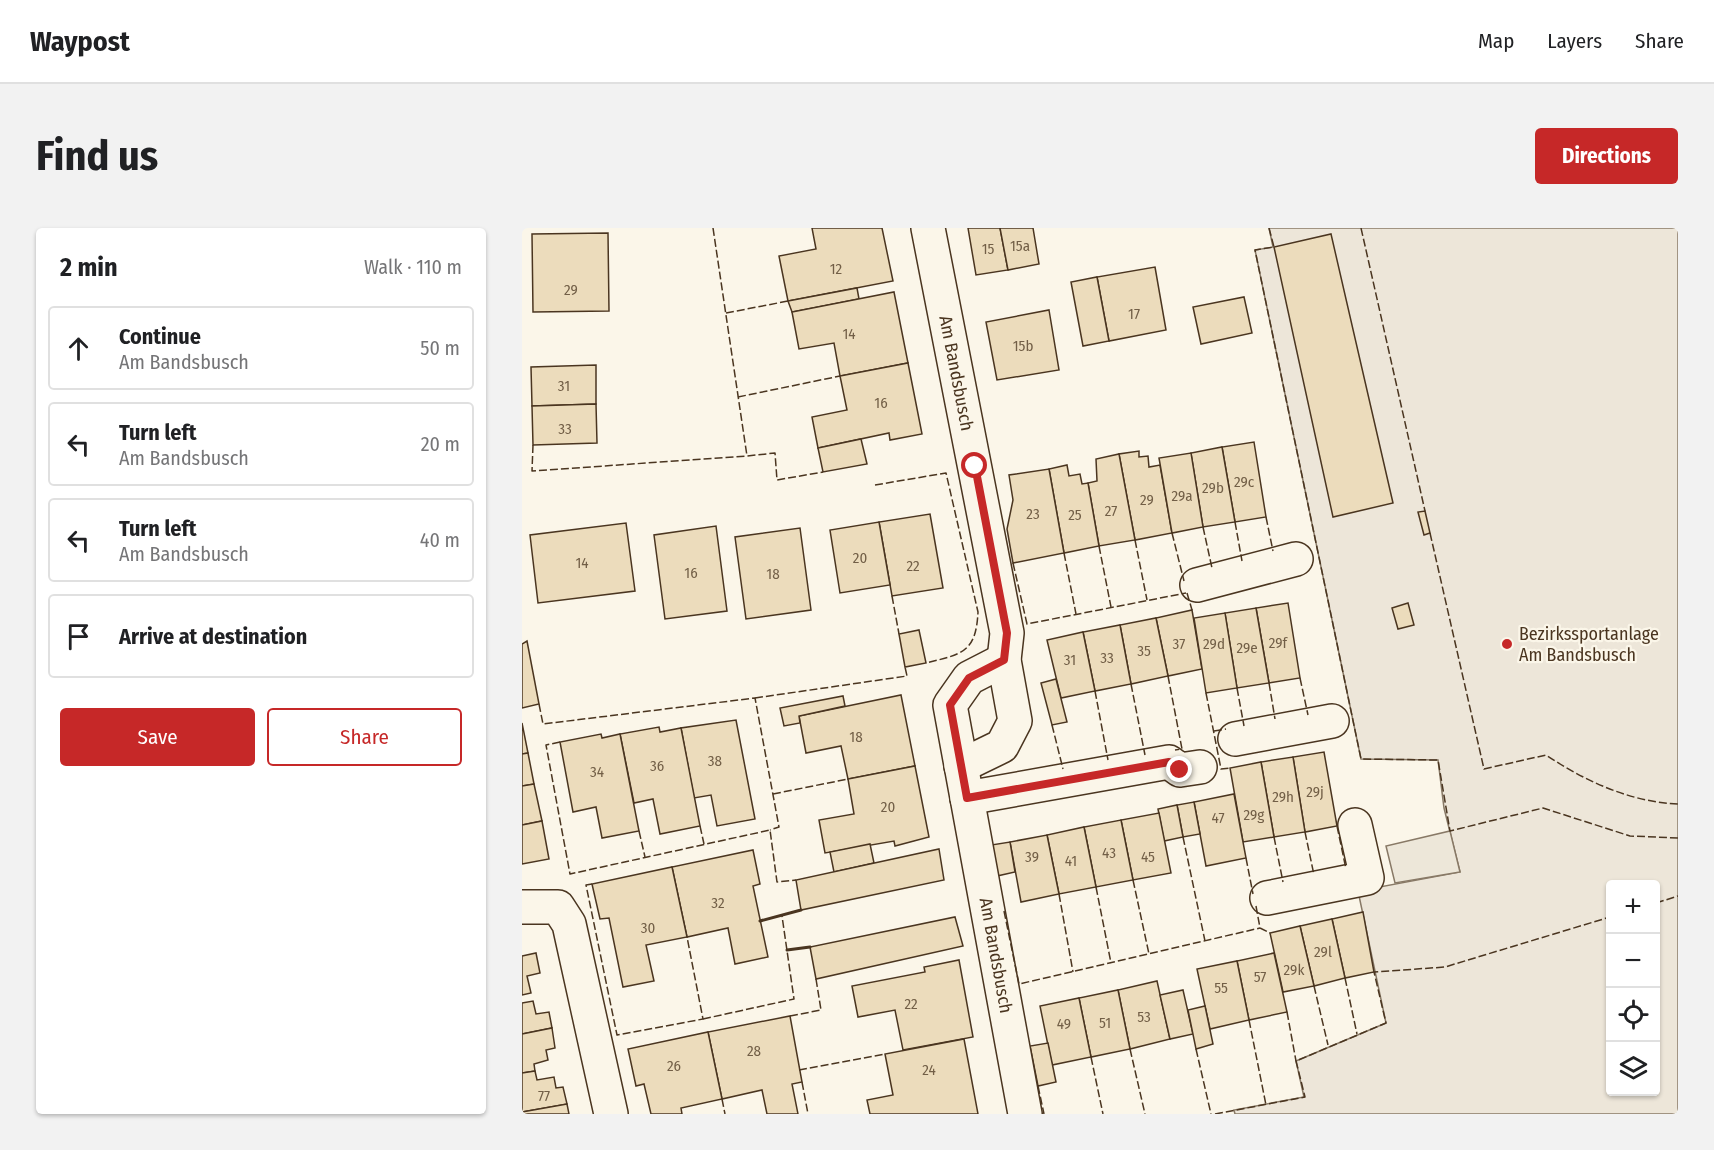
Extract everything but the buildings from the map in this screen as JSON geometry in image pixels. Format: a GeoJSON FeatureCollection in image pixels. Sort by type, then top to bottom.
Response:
{"type":"FeatureCollection","features":[{"type":"Feature","properties":{"kind":"street","name":"Am Bandsbusch"},"geometry":{"type":"LineString","coordinates":[[928,228],[1007,633],[1004,660],[1015,721],[1002,746],[961,766]]}},
{"type":"Feature","properties":{"kind":"street"},"geometry":{"type":"LineString","coordinates":[[1197,585],[1296,559]]}},
{"type":"Feature","properties":{"kind":"street","name":"Am Bandsbusch"},"geometry":{"type":"LineString","coordinates":[[1004,660],[969,678],[950,705],[1025,1114]]}},
{"type":"Feature","properties":{"kind":"street"},"geometry":{"type":"LineString","coordinates":[[1235,740],[1332,721]]}},
{"type":"Feature","properties":{"kind":"street"},"geometry":{"type":"LineString","coordinates":[[967,798],[1169,762],[1180,770],[1200,767]]}},
{"type":"Feature","properties":{"kind":"street"},"geometry":{"type":"LineString","coordinates":[[1266,898],[1366,878],[1354,825]]}},
{"type":"Feature","properties":{"kind":"street"},"geometry":{"type":"LineString","coordinates":[[522,907],[558,907],[569,924],[611,1114]]}},
{"type":"Feature","properties":{"kind":"shaded area","name":"Bezirkssportanlage Am Bandsbusch"},"geometry":{"type":"Polygon","coordinates":[[[1269,228],[1678,228],[1678,1114],[1235,1114],[1234,1110],[1304,1097],[1296,1061],[1386,1023],[1358,891],[1460,872],[1444,808],[1438,760],[1361,759],[1255,250],[1273,247],[1269,228]]]}},
{"type":"Feature","properties":{"kind":"shaded area"},"geometry":{"type":"Polygon","coordinates":[[[1450,831],[1460,872],[1395,883],[1386,846],[1450,831]]]}},
{"type":"Feature","properties":{"kind":"fence"},"geometry":{"type":"LineString","coordinates":[[713,228],[747,456],[775,453],[777,480],[823,472]]}},
{"type":"Feature","properties":{"kind":"fence"},"geometry":{"type":"LineString","coordinates":[[1269,228],[1274,247],[1255,250],[1361,759],[1438,760],[1450,831],[1543,808],[1630,836],[1678,838]]}},
{"type":"Feature","properties":{"kind":"fence"},"geometry":{"type":"LineString","coordinates":[[1361,228],[1425,511]]}},
{"type":"Feature","properties":{"kind":"fence"},"geometry":{"type":"LineString","coordinates":[[726,313],[788,301]]}},
{"type":"Feature","properties":{"kind":"fence"},"geometry":{"type":"LineString","coordinates":[[738,397],[840,376]]}},
{"type":"Feature","properties":{"kind":"fence"},"geometry":{"type":"LineString","coordinates":[[533,445],[532,471],[747,456]]}},
{"type":"Feature","properties":{"kind":"fence"},"geometry":{"type":"LineString","coordinates":[[875,485],[946,473],[978,612],[977,626],[965,650],[926,663]]}},
{"type":"Feature","properties":{"kind":"fence"},"geometry":{"type":"LineString","coordinates":[[1266,517],[1273,551]]}},
{"type":"Feature","properties":{"kind":"fence"},"geometry":{"type":"LineString","coordinates":[[1235,522],[1242,561]]}},
{"type":"Feature","properties":{"kind":"fence"},"geometry":{"type":"LineString","coordinates":[[1203,527],[1212,568]]}},
{"type":"Feature","properties":{"kind":"fence"},"geometry":{"type":"LineString","coordinates":[[1172,533],[1184,581]]}},
{"type":"Feature","properties":{"kind":"fence"},"geometry":{"type":"LineString","coordinates":[[1430,533],[1484,769],[1546,755],[1592,781],[1625,794],[1678,804]]}},
{"type":"Feature","properties":{"kind":"fence"},"geometry":{"type":"LineString","coordinates":[[1135,540],[1147,600]]}},
{"type":"Feature","properties":{"kind":"fence"},"geometry":{"type":"LineString","coordinates":[[1099,546],[1111,607]]}},
{"type":"Feature","properties":{"kind":"fence"},"geometry":{"type":"LineString","coordinates":[[1064,553],[1076,614]]}},
{"type":"Feature","properties":{"kind":"fence"},"geometry":{"type":"LineString","coordinates":[[1013,563],[1027,624],[1186,593]]}},
{"type":"Feature","properties":{"kind":"fence"},"geometry":{"type":"LineString","coordinates":[[1187,593],[1192,610]]}},
{"type":"Feature","properties":{"kind":"fence"},"geometry":{"type":"LineString","coordinates":[[892,596],[899,634]]}},
{"type":"Feature","properties":{"kind":"fence"},"geometry":{"type":"LineString","coordinates":[[755,698],[907,676],[905,667]]}},
{"type":"Feature","properties":{"kind":"fence"},"geometry":{"type":"LineString","coordinates":[[1168,676],[1182,749],[1175,750]]}},
{"type":"Feature","properties":{"kind":"fence"},"geometry":{"type":"LineString","coordinates":[[1300,678],[1308,715]]}},
{"type":"Feature","properties":{"kind":"fence"},"geometry":{"type":"LineString","coordinates":[[1269,683],[1275,719]]}},
{"type":"Feature","properties":{"kind":"fence"},"geometry":{"type":"LineString","coordinates":[[1131,684],[1145,755]]}},
{"type":"Feature","properties":{"kind":"fence"},"geometry":{"type":"LineString","coordinates":[[1237,688],[1244,726]]}},
{"type":"Feature","properties":{"kind":"fence"},"geometry":{"type":"LineString","coordinates":[[1095,691],[1108,760]]}},
{"type":"Feature","properties":{"kind":"fence"},"geometry":{"type":"LineString","coordinates":[[1206,693],[1221,769],[1230,768]]}},
{"type":"Feature","properties":{"kind":"fence"},"geometry":{"type":"LineString","coordinates":[[539,704],[543,724],[755,698],[779,827],[770,830]]}},
{"type":"Feature","properties":{"kind":"fence"},"geometry":{"type":"LineString","coordinates":[[1052,725],[1063,769]]}},
{"type":"Feature","properties":{"kind":"fence"},"geometry":{"type":"LineString","coordinates":[[1214,731],[1226,729]]}},
{"type":"Feature","properties":{"kind":"fence"},"geometry":{"type":"LineString","coordinates":[[560,742],[546,745],[570,874],[770,830],[777,882],[796,880]]}},
{"type":"Feature","properties":{"kind":"fence"},"geometry":{"type":"LineString","coordinates":[[773,794],[848,779]]}},
{"type":"Feature","properties":{"kind":"fence"},"geometry":{"type":"LineString","coordinates":[[700,826],[704,844]]}},
{"type":"Feature","properties":{"kind":"fence"},"geometry":{"type":"LineString","coordinates":[[1337,826],[1346,869]]}},
{"type":"Feature","properties":{"kind":"fence"},"geometry":{"type":"LineString","coordinates":[[639,831],[645,857]]}},
{"type":"Feature","properties":{"kind":"fence"},"geometry":{"type":"LineString","coordinates":[[1305,832],[1314,875]]}},
{"type":"Feature","properties":{"kind":"fence"},"geometry":{"type":"LineString","coordinates":[[1183,837],[1205,941]]}},
{"type":"Feature","properties":{"kind":"fence"},"geometry":{"type":"LineString","coordinates":[[1274,837],[1283,882]]}},
{"type":"Feature","properties":{"kind":"fence"},"geometry":{"type":"LineString","coordinates":[[1246,858],[1253,894]]}},
{"type":"Feature","properties":{"kind":"fence"},"geometry":{"type":"LineString","coordinates":[[1133,880],[1149,954]]}},
{"type":"Feature","properties":{"kind":"fence"},"geometry":{"type":"LineString","coordinates":[[592,884],[586,885],[617,1035],[703,1019],[687,937]]}},
{"type":"Feature","properties":{"kind":"fence"},"geometry":{"type":"LineString","coordinates":[[1096,887],[1111,963]]}},
{"type":"Feature","properties":{"kind":"fence"},"geometry":{"type":"LineString","coordinates":[[1059,894],[1073,972]]}},
{"type":"Feature","properties":{"kind":"fence"},"geometry":{"type":"LineString","coordinates":[[1660,902],[1678,896]]}},
{"type":"Feature","properties":{"kind":"fence"},"geometry":{"type":"LineString","coordinates":[[1256,906],[1260,928],[1270,933]]}},
{"type":"Feature","properties":{"kind":"fence"},"geometry":{"type":"LineString","coordinates":[[1004,911],[1019,984],[1260,928]]}},
{"type":"Feature","properties":{"kind":"fence"},"geometry":{"type":"LineString","coordinates":[[703,1019],[794,999],[782,916]]}},
{"type":"Feature","properties":{"kind":"fence"},"geometry":{"type":"LineString","coordinates":[[1215,1114],[1305,1097],[1296,1061],[1386,1023],[1374,972],[1445,967],[1606,918]]}},
{"type":"Feature","properties":{"kind":"fence"},"geometry":{"type":"LineString","coordinates":[[1345,978],[1357,1034]]}},
{"type":"Feature","properties":{"kind":"fence"},"geometry":{"type":"LineString","coordinates":[[790,1016],[821,1010],[816,979]]}},
{"type":"Feature","properties":{"kind":"fence"},"geometry":{"type":"LineString","coordinates":[[1314,986],[1328,1045]]}},
{"type":"Feature","properties":{"kind":"fence"},"geometry":{"type":"LineString","coordinates":[[1287,1012],[1296,1061]]}},
{"type":"Feature","properties":{"kind":"fence"},"geometry":{"type":"LineString","coordinates":[[1249,1020],[1266,1105]]}},
{"type":"Feature","properties":{"kind":"fence"},"geometry":{"type":"LineString","coordinates":[[1130,1049],[1145,1114]]}},
{"type":"Feature","properties":{"kind":"fence"},"geometry":{"type":"LineString","coordinates":[[1196,1049],[1211,1114]]}},
{"type":"Feature","properties":{"kind":"fence"},"geometry":{"type":"LineString","coordinates":[[799,1070],[885,1054]]}},
{"type":"Feature","properties":{"kind":"fence"},"geometry":{"type":"LineString","coordinates":[[1091,1057],[1103,1114]]}},
{"type":"Feature","properties":{"kind":"fence"},"geometry":{"type":"LineString","coordinates":[[802,1082],[808,1114]]}},
{"type":"Feature","properties":{"kind":"fence"},"geometry":{"type":"LineString","coordinates":[[1038,1086],[1044,1114]]}},
{"type":"Feature","properties":{"kind":"fence"},"geometry":{"type":"LineString","coordinates":[[722,1099],[725,1114]]}},
{"type":"Feature","properties":{"kind":"wall"},"geometry":{"type":"LineString","coordinates":[[760,921],[801,910]]}},
{"type":"Feature","properties":{"kind":"wall"},"geometry":{"type":"LineString","coordinates":[[787,950],[810,947]]}},
{"type":"Feature","properties":{"kind":"place","name":"Bezirkssportanlage Am Bandsbusch"},"geometry":{"type":"Point","coordinates":[1507,644]}},
{"type":"Feature","properties":{"kind":"route"},"geometry":{"type":"LineString","coordinates":[[975,466],[1007,633],[1004,660],[969,678],[950,705],[967,798],[1169,762],[1180,770]]}}]}
